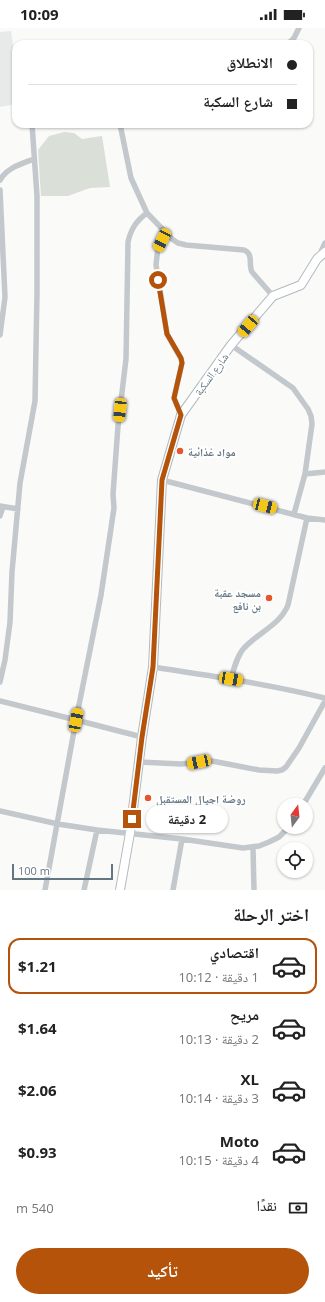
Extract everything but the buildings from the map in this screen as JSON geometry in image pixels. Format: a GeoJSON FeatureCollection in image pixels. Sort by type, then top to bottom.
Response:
{"type":"FeatureCollection","features":[{"type":"Feature","properties":{"kind":"main road"},"geometry":{"type":"LineString","coordinates":[[273,296],[301,285],[317,260],[325,252]]}},
{"type":"Feature","properties":{"kind":"main road","name":"شارع السكبة"},"geometry":{"type":"LineString","coordinates":[[120,890],[130,833],[142,737],[153,667],[162,480],[181,415],[231,346],[273,296]]}},
{"type":"Feature","properties":{"kind":"street"},"geometry":{"type":"LineString","coordinates":[[292,40],[299,28]]}},
{"type":"Feature","properties":{"kind":"street"},"geometry":{"type":"LineString","coordinates":[[0,682],[5,660],[10,622],[12,572],[20,483],[36,390],[37,203],[32,128]]}},
{"type":"Feature","properties":{"kind":"street"},"geometry":{"type":"LineString","coordinates":[[121,128],[131,178],[147,213],[178,243],[244,250],[248,252],[250,254],[250,268],[252,272],[273,296]]}},
{"type":"Feature","properties":{"kind":"street"},"geometry":{"type":"LineString","coordinates":[[0,180],[3,174],[34,159]]}},
{"type":"Feature","properties":{"kind":"street"},"geometry":{"type":"LineString","coordinates":[[0,190],[5,296],[0,335]]}},
{"type":"Feature","properties":{"kind":"street"},"geometry":{"type":"LineString","coordinates":[[45,890],[76,720],[101,595],[114,508],[113,494],[118,426],[126,359],[128,242],[130,234],[138,220],[147,213]]}},
{"type":"Feature","properties":{"kind":"street"},"geometry":{"type":"LineString","coordinates":[[166,232],[158,247],[156,265],[167,334],[181,358],[182,363],[174,398],[181,415]]}},
{"type":"Feature","properties":{"kind":"street"},"geometry":{"type":"LineString","coordinates":[[317,260],[325,243]]}},
{"type":"Feature","properties":{"kind":"street"},"geometry":{"type":"LineString","coordinates":[[231,346],[293,388],[304,403],[312,420],[305,474],[294,514]]}},
{"type":"Feature","properties":{"kind":"street"},"geometry":{"type":"LineString","coordinates":[[305,474],[325,472]]}},
{"type":"Feature","properties":{"kind":"street"},"geometry":{"type":"LineString","coordinates":[[162,480],[308,518],[325,520]]}},
{"type":"Feature","properties":{"kind":"street"},"geometry":{"type":"LineString","coordinates":[[0,516],[1,507],[18,509]]}},
{"type":"Feature","properties":{"kind":"street"},"geometry":{"type":"LineString","coordinates":[[231,679],[238,657],[245,647],[281,618],[286,612],[308,518]]}},
{"type":"Feature","properties":{"kind":"street"},"geometry":{"type":"LineString","coordinates":[[153,667],[287,689],[325,698]]}},
{"type":"Feature","properties":{"kind":"street"},"geometry":{"type":"LineString","coordinates":[[0,701],[142,737]]}},
{"type":"Feature","properties":{"kind":"street"},"geometry":{"type":"LineString","coordinates":[[139,762],[181,764],[212,761],[259,770],[282,770],[286,767],[299,748],[325,701]]}},
{"type":"Feature","properties":{"kind":"street"},"geometry":{"type":"LineString","coordinates":[[307,798],[325,768]]}},
{"type":"Feature","properties":{"kind":"street"},"geometry":{"type":"LineString","coordinates":[[0,811],[58,824],[97,830],[242,848],[253,847],[269,842],[282,834]]}},
{"type":"Feature","properties":{"kind":"street"},"geometry":{"type":"LineString","coordinates":[[84,890],[97,830]]}},
{"type":"Feature","properties":{"kind":"street"},"geometry":{"type":"LineString","coordinates":[[173,890],[182,840]]}},
{"type":"Feature","properties":{"kind":"street"},"geometry":{"type":"LineString","coordinates":[[253,847],[254,890]]}},
{"type":"Feature","properties":{"kind":"shaded area"},"geometry":{"type":"Polygon","coordinates":[[[11,31],[12,40],[12,105],[0,107],[0,32],[11,31]]]}},
{"type":"Feature","properties":{"kind":"shaded area"},"geometry":{"type":"Polygon","coordinates":[[[64,132],[74,133],[82,139],[102,136],[110,187],[90,188],[68,196],[41,196],[38,150],[49,136],[64,132]]]}},
{"type":"Feature","properties":{"kind":"place","name":"مواد غذائية"},"geometry":{"type":"Point","coordinates":[180,451]}},
{"type":"Feature","properties":{"kind":"place","name":"مسجد عقبة بن نافع"},"geometry":{"type":"Point","coordinates":[269,598]}},
{"type":"Feature","properties":{"kind":"place","name":"روضة اجيال المستقبل"},"geometry":{"type":"Point","coordinates":[148,798]}},
{"type":"Feature","properties":{"kind":"route"},"geometry":{"type":"LineString","coordinates":[[132,819],[142,737],[153,667],[162,480],[181,415],[174,398],[182,363],[181,358],[167,334],[158,280]]}}]}
